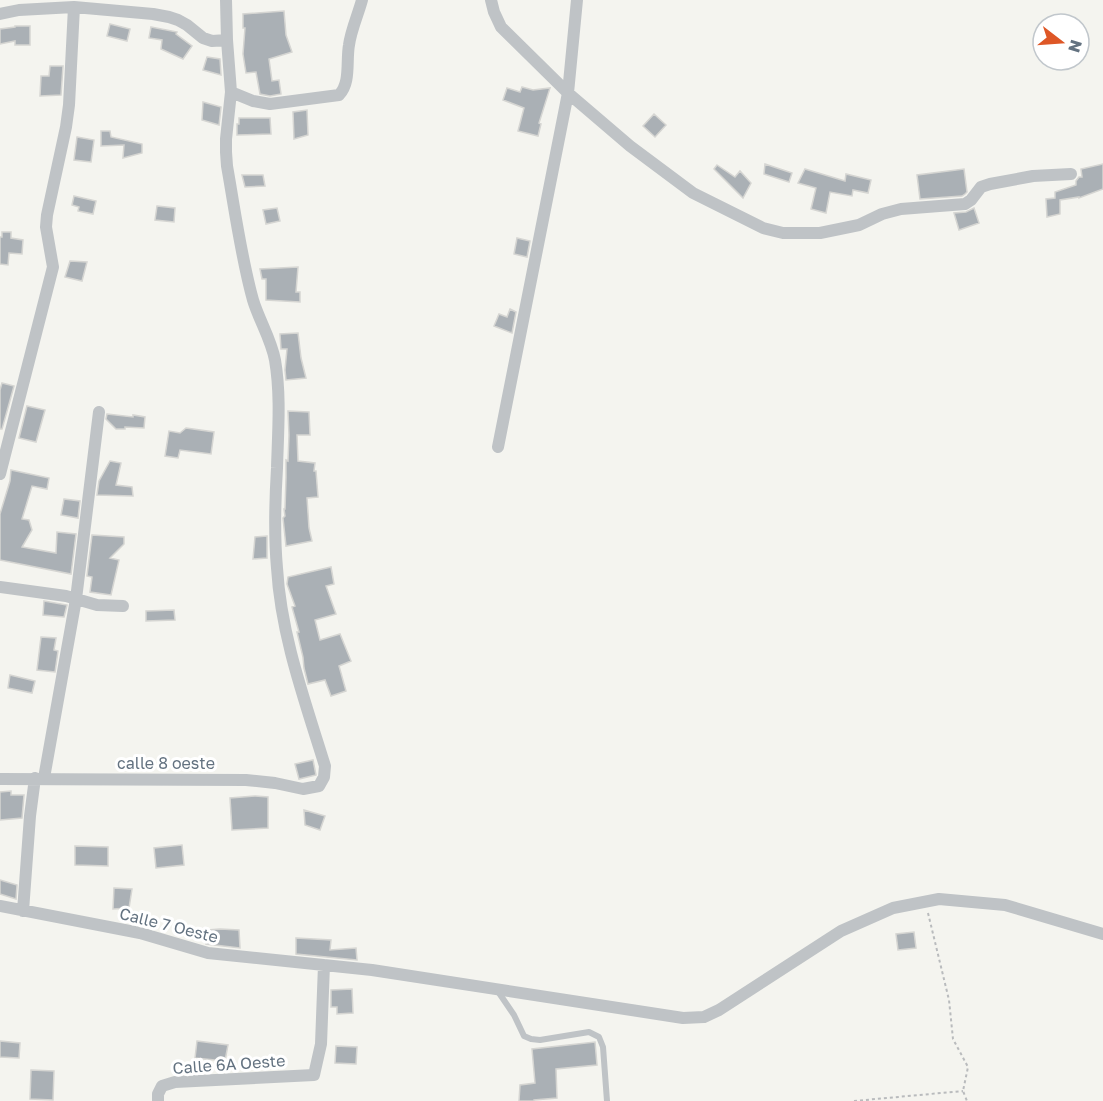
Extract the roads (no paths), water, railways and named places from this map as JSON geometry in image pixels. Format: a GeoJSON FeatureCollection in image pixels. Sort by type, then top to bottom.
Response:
{"type":"FeatureCollection","features":[{"type":"Feature","properties":{"kind":"street"},"geometry":{"type":"LineString","coordinates":[[226,0],[231,92],[253,101],[270,104],[339,95],[344,90],[349,44],[362,0]]}},
{"type":"Feature","properties":{"kind":"street"},"geometry":{"type":"LineString","coordinates":[[491,0],[501,27],[568,93],[630,146],[693,193],[764,228],[783,233],[820,233],[841,230],[901,209],[965,204],[981,187],[990,184],[1071,174]]}},
{"type":"Feature","properties":{"kind":"street"},"geometry":{"type":"LineString","coordinates":[[498,447],[568,93],[577,0]]}},
{"type":"Feature","properties":{"kind":"street"},"geometry":{"type":"LineString","coordinates":[[0,14],[19,10],[74,7],[169,17],[187,25],[203,38],[227,40]]}},
{"type":"Feature","properties":{"kind":"street"},"geometry":{"type":"LineString","coordinates":[[0,474],[54,267],[46,227],[69,105],[74,7]]}},
{"type":"Feature","properties":{"kind":"street","name":"calle 8 oeste"},"geometry":{"type":"LineString","coordinates":[[0,779],[246,780],[303,789],[319,786],[324,777],[324,766],[285,634],[280,601],[276,493],[279,411],[275,360],[248,282],[227,166],[226,139],[231,92]]}},
{"type":"Feature","properties":{"kind":"street"},"geometry":{"type":"LineString","coordinates":[[22,911],[30,816],[40,778],[76,599],[99,412]]}},
{"type":"Feature","properties":{"kind":"street"},"geometry":{"type":"LineString","coordinates":[[0,423],[14,426]]}},
{"type":"Feature","properties":{"kind":"street"},"geometry":{"type":"LineString","coordinates":[[0,587],[66,596],[97,605],[123,606]]}},
{"type":"Feature","properties":{"kind":"street","name":"Calle 7 Oeste"},"geometry":{"type":"LineString","coordinates":[[0,906],[140,933],[208,953],[372,970],[683,1018],[704,1017],[719,1011],[841,931],[893,908],[939,899],[1005,905],[1103,934]]}},
{"type":"Feature","properties":{"kind":"street","name":"Calle 6A Oeste"},"geometry":{"type":"LineString","coordinates":[[158,1101],[158,1094],[162,1086],[175,1082],[314,1075],[321,1044],[324,965]]}},
{"type":"Feature","properties":{"kind":"lane"},"geometry":{"type":"LineString","coordinates":[[497,990],[514,1015],[524,1036],[540,1040],[590,1032],[598,1037],[603,1047],[607,1101]]}}]}
